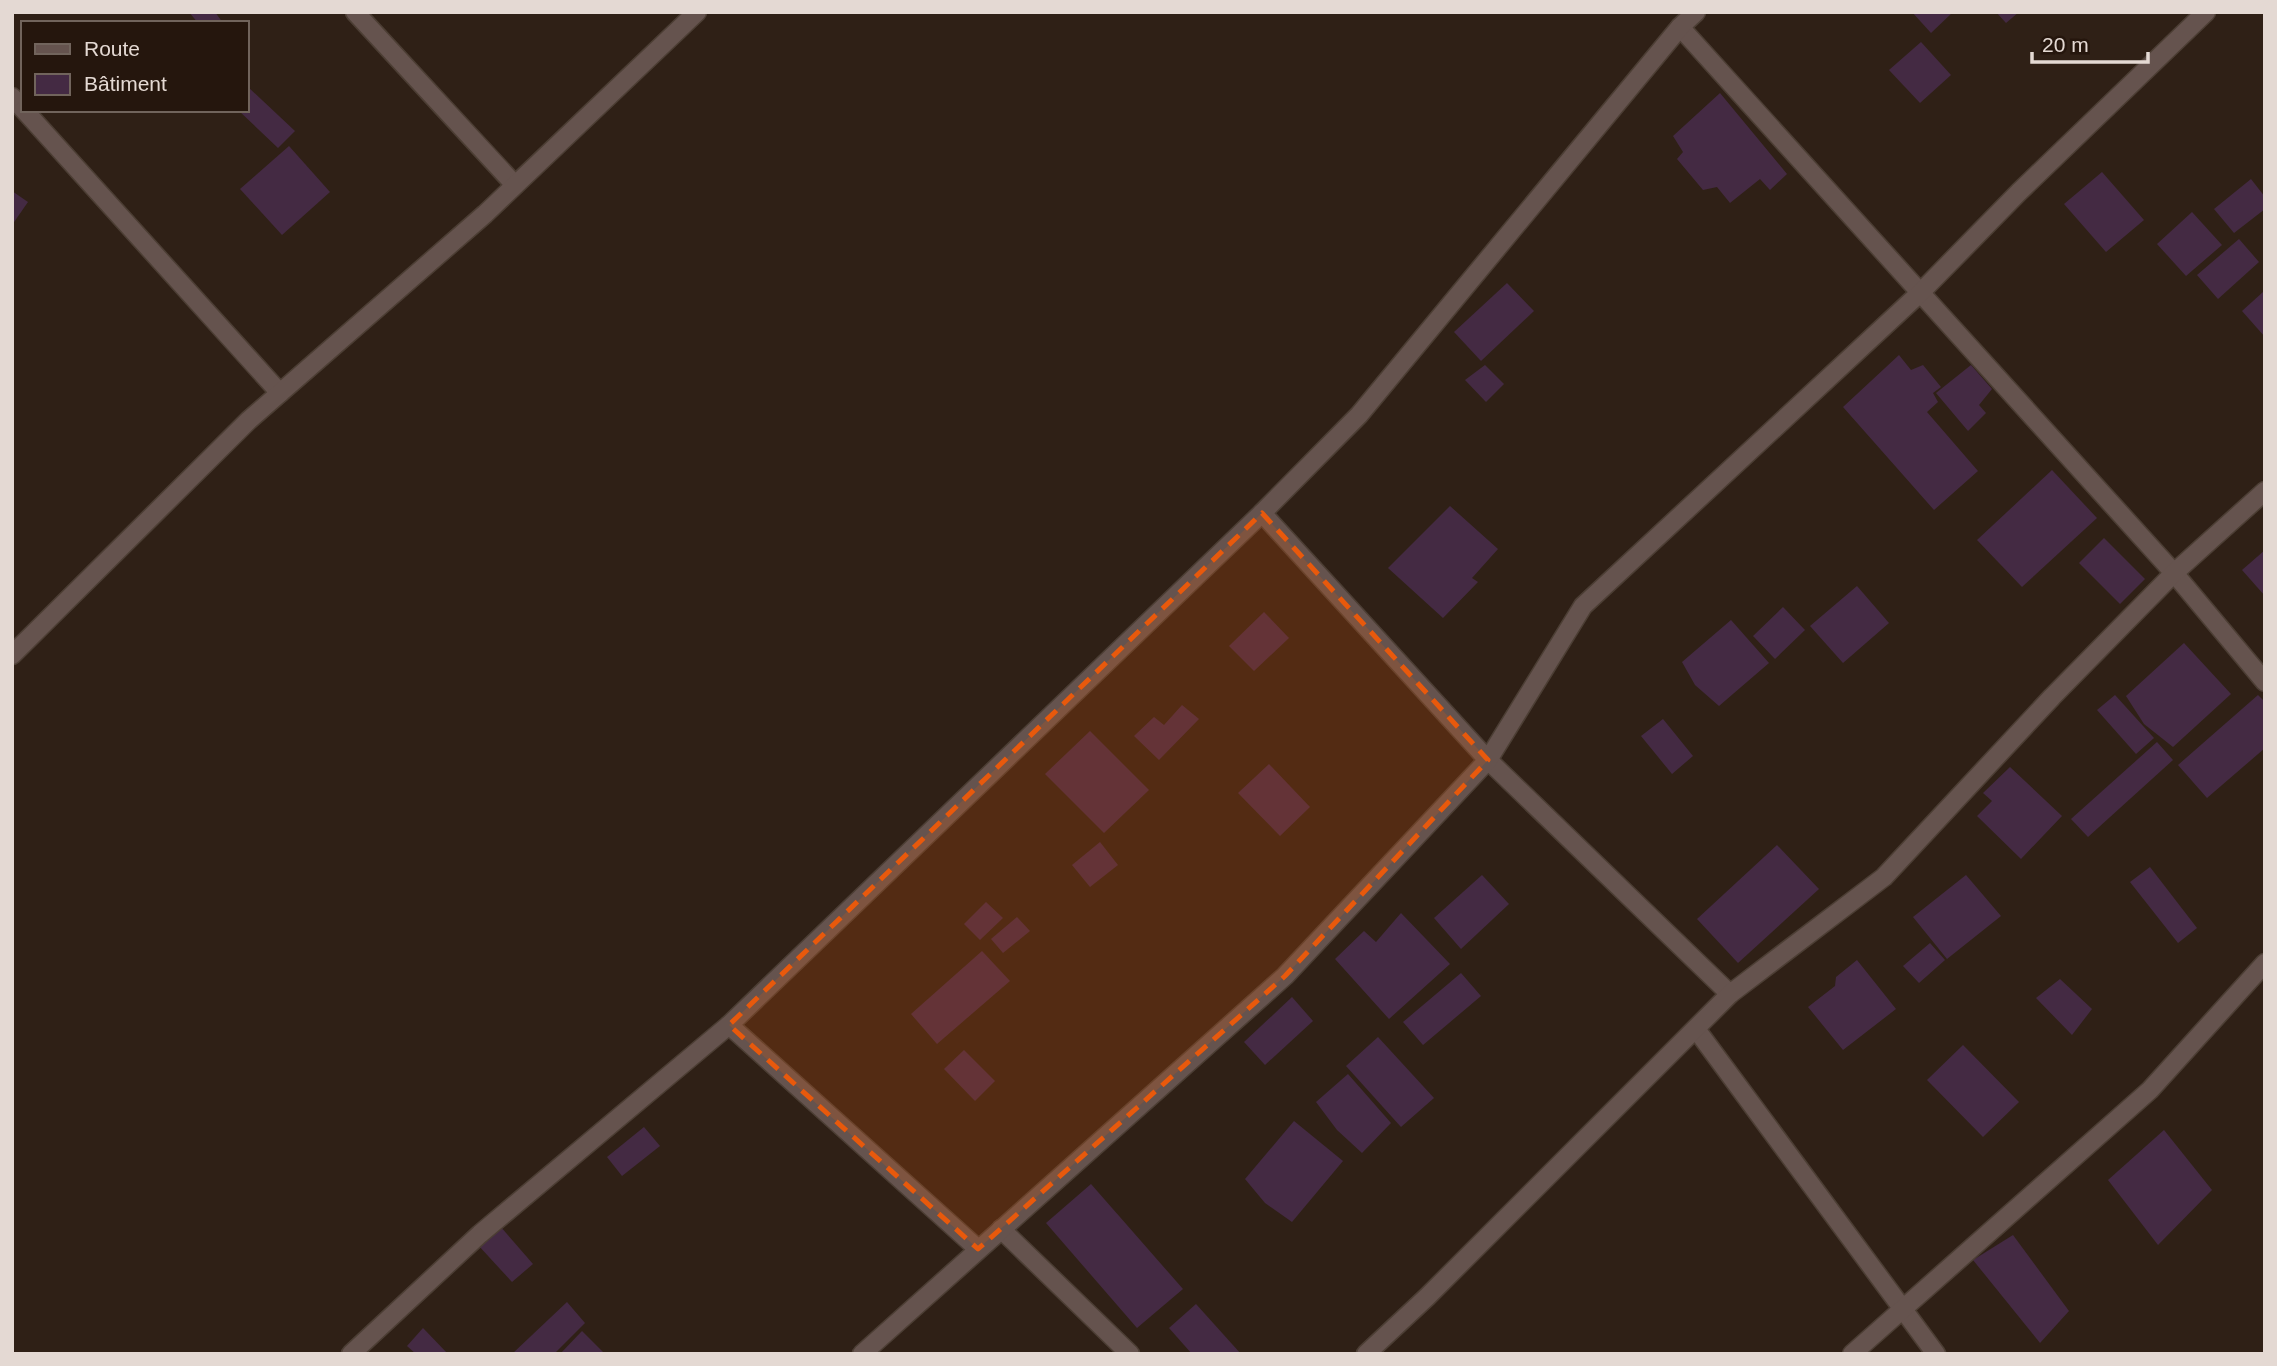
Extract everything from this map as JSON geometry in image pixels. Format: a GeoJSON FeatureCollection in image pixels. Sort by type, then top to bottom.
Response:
{"type":"FeatureCollection","features":[{"type":"Feature","properties":{"kind":"street"},"geometry":{"type":"LineString","coordinates":[[355,12],[515,185]]}},
{"type":"Feature","properties":{"kind":"street"},"geometry":{"type":"LineString","coordinates":[[14,649],[249,421],[515,185],[697,12]]}},
{"type":"Feature","properties":{"kind":"street"},"geometry":{"type":"LineString","coordinates":[[351,1354],[480,1234],[729,1025],[1262,513],[1359,415],[1680,27],[1696,12]]}},
{"type":"Feature","properties":{"kind":"street"},"geometry":{"type":"LineString","coordinates":[[862,1354],[1285,976],[1488,760],[1583,606],[1921,292],[2019,192],[2206,12]]}},
{"type":"Feature","properties":{"kind":"street"},"geometry":{"type":"LineString","coordinates":[[1680,27],[2174,573],[2265,682]]}},
{"type":"Feature","properties":{"kind":"street"},"geometry":{"type":"LineString","coordinates":[[26,112],[280,393]]}},
{"type":"Feature","properties":{"kind":"street"},"geometry":{"type":"LineString","coordinates":[[1366,1354],[1436,1288],[1730,994],[1884,877],[2012,738],[2174,573],[2265,491]]}},
{"type":"Feature","properties":{"kind":"street"},"geometry":{"type":"LineString","coordinates":[[1262,513],[1488,760],[1730,994]]}},
{"type":"Feature","properties":{"kind":"street"},"geometry":{"type":"LineString","coordinates":[[1852,1354],[2150,1090],[2265,963]]}},
{"type":"Feature","properties":{"kind":"street"},"geometry":{"type":"LineString","coordinates":[[729,1025],[978,1249]]}},
{"type":"Feature","properties":{"kind":"street"},"geometry":{"type":"LineString","coordinates":[[1696,1029],[1936,1354]]}},
{"type":"Feature","properties":{"kind":"street"},"geometry":{"type":"LineString","coordinates":[[1001,1229],[1130,1354]]}},
{"type":"Feature","properties":{"kind":"highlighted area"},"geometry":{"type":"Polygon","coordinates":[[[1262,513],[1488,760],[1285,976],[978,1249],[729,1025],[1262,513]]]}},
{"type":"Feature","properties":{"kind":"building"},"geometry":{"type":"Polygon","coordinates":[[[189,12],[215,12],[222,21],[196,21],[189,12]]]}},
{"type":"Feature","properties":{"kind":"building"},"geometry":{"type":"Polygon","coordinates":[[[1912,12],[1953,12],[1931,33],[1912,12]]]}},
{"type":"Feature","properties":{"kind":"building"},"geometry":{"type":"Polygon","coordinates":[[[1996,12],[2019,12],[2006,23],[1996,12]]]}},
{"type":"Feature","properties":{"kind":"building"},"geometry":{"type":"Polygon","coordinates":[[[1921,42],[1951,75],[1920,103],[1889,70],[1921,42]]]}},
{"type":"Feature","properties":{"kind":"building"},"geometry":{"type":"Polygon","coordinates":[[[248,87],[295,131],[278,148],[240,112],[248,112],[248,87]]]}},
{"type":"Feature","properties":{"kind":"building"},"geometry":{"type":"Polygon","coordinates":[[[1720,93],[1787,174],[1770,190],[1760,179],[1730,203],[1717,187],[1703,190],[1677,159],[1683,152],[1673,136],[1720,93]]]}},
{"type":"Feature","properties":{"kind":"building"},"geometry":{"type":"Polygon","coordinates":[[[289,146],[330,192],[282,235],[240,189],[289,146]]]}},
{"type":"Feature","properties":{"kind":"building"},"geometry":{"type":"Polygon","coordinates":[[[2102,172],[2144,220],[2106,252],[2064,204],[2102,172]]]}},
{"type":"Feature","properties":{"kind":"building"},"geometry":{"type":"Polygon","coordinates":[[[2251,179],[2265,197],[2265,209],[2234,233],[2214,209],[2251,179]]]}},
{"type":"Feature","properties":{"kind":"building"},"geometry":{"type":"Polygon","coordinates":[[[12,191],[28,202],[12,225],[12,191]]]}},
{"type":"Feature","properties":{"kind":"building"},"geometry":{"type":"Polygon","coordinates":[[[2192,212],[2222,245],[2186,276],[2157,244],[2192,212]]]}},
{"type":"Feature","properties":{"kind":"building"},"geometry":{"type":"Polygon","coordinates":[[[2239,239],[2259,262],[2218,299],[2197,275],[2239,239]]]}},
{"type":"Feature","properties":{"kind":"building"},"geometry":{"type":"Polygon","coordinates":[[[1507,283],[1534,311],[1481,361],[1454,332],[1507,283]]]}},
{"type":"Feature","properties":{"kind":"building"},"geometry":{"type":"Polygon","coordinates":[[[2263,292],[2265,294],[2265,337],[2242,311],[2263,292]]]}},
{"type":"Feature","properties":{"kind":"building"},"geometry":{"type":"Polygon","coordinates":[[[1899,355],[1911,370],[1923,365],[1941,387],[1933,393],[1938,402],[1927,412],[1978,471],[1934,510],[1843,407],[1899,355]]]}},
{"type":"Feature","properties":{"kind":"building"},"geometry":{"type":"Polygon","coordinates":[[[1485,365],[1504,384],[1486,402],[1465,380],[1485,365]]]}},
{"type":"Feature","properties":{"kind":"building"},"geometry":{"type":"Polygon","coordinates":[[[1971,365],[1992,389],[1979,405],[1986,413],[1968,431],[1936,393],[1971,365]]]}},
{"type":"Feature","properties":{"kind":"building"},"geometry":{"type":"Polygon","coordinates":[[[2052,470],[2097,518],[2022,587],[1977,540],[2052,470]]]}},
{"type":"Feature","properties":{"kind":"building"},"geometry":{"type":"Polygon","coordinates":[[[1450,506],[1498,549],[1472,578],[1478,582],[1443,618],[1388,568],[1450,506]]]}},
{"type":"Feature","properties":{"kind":"building"},"geometry":{"type":"Polygon","coordinates":[[[2104,538],[2145,579],[2120,604],[2079,563],[2104,538]]]}},
{"type":"Feature","properties":{"kind":"building"},"geometry":{"type":"Polygon","coordinates":[[[2265,550],[2265,596],[2242,570],[2265,550]]]}},
{"type":"Feature","properties":{"kind":"building"},"geometry":{"type":"Polygon","coordinates":[[[1857,586],[1889,623],[1843,663],[1810,626],[1857,586]]]}},
{"type":"Feature","properties":{"kind":"building"},"geometry":{"type":"Polygon","coordinates":[[[1783,607],[1805,630],[1775,659],[1753,636],[1783,607]]]}},
{"type":"Feature","properties":{"kind":"building"},"geometry":{"type":"Polygon","coordinates":[[[1264,612],[1289,638],[1254,671],[1229,646],[1264,612]]]}},
{"type":"Feature","properties":{"kind":"building"},"geometry":{"type":"Polygon","coordinates":[[[1731,620],[1769,663],[1719,706],[1695,685],[1682,662],[1731,620]]]}},
{"type":"Feature","properties":{"kind":"building"},"geometry":{"type":"Polygon","coordinates":[[[2184,643],[2231,694],[2173,747],[2144,724],[2126,696],[2184,643]]]}},
{"type":"Feature","properties":{"kind":"building"},"geometry":{"type":"Polygon","coordinates":[[[2115,695],[2154,738],[2136,754],[2097,710],[2115,695]]]}},
{"type":"Feature","properties":{"kind":"building"},"geometry":{"type":"Polygon","coordinates":[[[2258,695],[2265,702],[2265,748],[2207,798],[2178,765],[2258,695]]]}},
{"type":"Feature","properties":{"kind":"building"},"geometry":{"type":"Polygon","coordinates":[[[1182,705],[1199,719],[1159,760],[1134,736],[1154,717],[1164,725],[1182,705]]]}},
{"type":"Feature","properties":{"kind":"building"},"geometry":{"type":"Polygon","coordinates":[[[1663,719],[1693,756],[1672,774],[1641,736],[1663,719]]]}},
{"type":"Feature","properties":{"kind":"building"},"geometry":{"type":"Polygon","coordinates":[[[1090,731],[1149,790],[1104,833],[1045,774],[1090,731]]]}},
{"type":"Feature","properties":{"kind":"building"},"geometry":{"type":"Polygon","coordinates":[[[2157,742],[2173,760],[2088,837],[2071,819],[2157,742]]]}},
{"type":"Feature","properties":{"kind":"building"},"geometry":{"type":"Polygon","coordinates":[[[1269,764],[1310,807],[1280,836],[1238,793],[1269,764]]]}},
{"type":"Feature","properties":{"kind":"building"},"geometry":{"type":"Polygon","coordinates":[[[2010,767],[2062,816],[2021,859],[1977,816],[1992,801],[1983,793],[2010,767]]]}},
{"type":"Feature","properties":{"kind":"building"},"geometry":{"type":"Polygon","coordinates":[[[1100,842],[1118,865],[1090,887],[1072,865],[1100,842]]]}},
{"type":"Feature","properties":{"kind":"building"},"geometry":{"type":"Polygon","coordinates":[[[1777,845],[1819,889],[1738,963],[1697,919],[1777,845]]]}},
{"type":"Feature","properties":{"kind":"building"},"geometry":{"type":"Polygon","coordinates":[[[2150,867],[2197,928],[2178,943],[2130,882],[2150,867]]]}},
{"type":"Feature","properties":{"kind":"building"},"geometry":{"type":"Polygon","coordinates":[[[1482,875],[1509,904],[1461,949],[1434,918],[1482,875]]]}},
{"type":"Feature","properties":{"kind":"building"},"geometry":{"type":"Polygon","coordinates":[[[1966,875],[2001,916],[1947,959],[1913,917],[1966,875]]]}},
{"type":"Feature","properties":{"kind":"building"},"geometry":{"type":"Polygon","coordinates":[[[986,902],[1003,918],[980,940],[964,924],[986,902]]]}},
{"type":"Feature","properties":{"kind":"building"},"geometry":{"type":"Polygon","coordinates":[[[1401,913],[1450,964],[1389,1019],[1335,959],[1364,931],[1376,942],[1401,913]]]}},
{"type":"Feature","properties":{"kind":"building"},"geometry":{"type":"Polygon","coordinates":[[[1017,917],[1030,931],[1003,953],[991,939],[1017,917]]]}},
{"type":"Feature","properties":{"kind":"building"},"geometry":{"type":"Polygon","coordinates":[[[1930,943],[1945,960],[1919,983],[1903,966],[1930,943]]]}},
{"type":"Feature","properties":{"kind":"building"},"geometry":{"type":"Polygon","coordinates":[[[982,951],[1010,981],[937,1044],[911,1014],[982,951]]]}},
{"type":"Feature","properties":{"kind":"building"},"geometry":{"type":"Polygon","coordinates":[[[1857,960],[1896,1009],[1843,1050],[1808,1007],[1835,986],[1836,977],[1857,960]]]}},
{"type":"Feature","properties":{"kind":"building"},"geometry":{"type":"Polygon","coordinates":[[[1461,973],[1481,996],[1423,1045],[1403,1022],[1461,973]]]}},
{"type":"Feature","properties":{"kind":"building"},"geometry":{"type":"Polygon","coordinates":[[[2060,979],[2092,1009],[2072,1035],[2036,998],[2060,979]]]}},
{"type":"Feature","properties":{"kind":"building"},"geometry":{"type":"Polygon","coordinates":[[[1292,997],[1313,1021],[1265,1065],[1244,1042],[1292,997]]]}},
{"type":"Feature","properties":{"kind":"building"},"geometry":{"type":"Polygon","coordinates":[[[1378,1037],[1434,1098],[1401,1127],[1346,1066],[1378,1037]]]}},
{"type":"Feature","properties":{"kind":"building"},"geometry":{"type":"Polygon","coordinates":[[[1963,1045],[2019,1102],[1983,1137],[1927,1080],[1963,1045]]]}},
{"type":"Feature","properties":{"kind":"building"},"geometry":{"type":"Polygon","coordinates":[[[964,1050],[995,1081],[975,1101],[944,1069],[964,1050]]]}},
{"type":"Feature","properties":{"kind":"building"},"geometry":{"type":"Polygon","coordinates":[[[1348,1074],[1391,1123],[1362,1153],[1337,1130],[1316,1102],[1348,1074]]]}},
{"type":"Feature","properties":{"kind":"building"},"geometry":{"type":"Polygon","coordinates":[[[1294,1121],[1343,1161],[1292,1222],[1265,1203],[1245,1179],[1294,1121]]]}},
{"type":"Feature","properties":{"kind":"building"},"geometry":{"type":"Polygon","coordinates":[[[644,1127],[660,1146],[622,1176],[607,1157],[644,1127]]]}},
{"type":"Feature","properties":{"kind":"building"},"geometry":{"type":"Polygon","coordinates":[[[2164,1130],[2212,1190],[2158,1245],[2108,1180],[2164,1130]]]}},
{"type":"Feature","properties":{"kind":"building"},"geometry":{"type":"Polygon","coordinates":[[[1091,1184],[1183,1289],[1137,1328],[1046,1223],[1091,1184]]]}},
{"type":"Feature","properties":{"kind":"building"},"geometry":{"type":"Polygon","coordinates":[[[500,1226],[533,1264],[512,1282],[478,1245],[500,1226]]]}},
{"type":"Feature","properties":{"kind":"building"},"geometry":{"type":"Polygon","coordinates":[[[2013,1235],[2069,1311],[2040,1343],[1973,1260],[2013,1235]]]}},
{"type":"Feature","properties":{"kind":"building"},"geometry":{"type":"Polygon","coordinates":[[[567,1302],[585,1323],[554,1354],[512,1354],[567,1302]]]}},
{"type":"Feature","properties":{"kind":"building"},"geometry":{"type":"Polygon","coordinates":[[[1196,1304],[1241,1354],[1192,1354],[1169,1328],[1196,1304]]]}},
{"type":"Feature","properties":{"kind":"building"},"geometry":{"type":"Polygon","coordinates":[[[423,1328],[448,1354],[416,1354],[407,1346],[423,1328]]]}},
{"type":"Feature","properties":{"kind":"building"},"geometry":{"type":"Polygon","coordinates":[[[582,1331],[605,1354],[560,1354],[582,1331]]]}}]}
